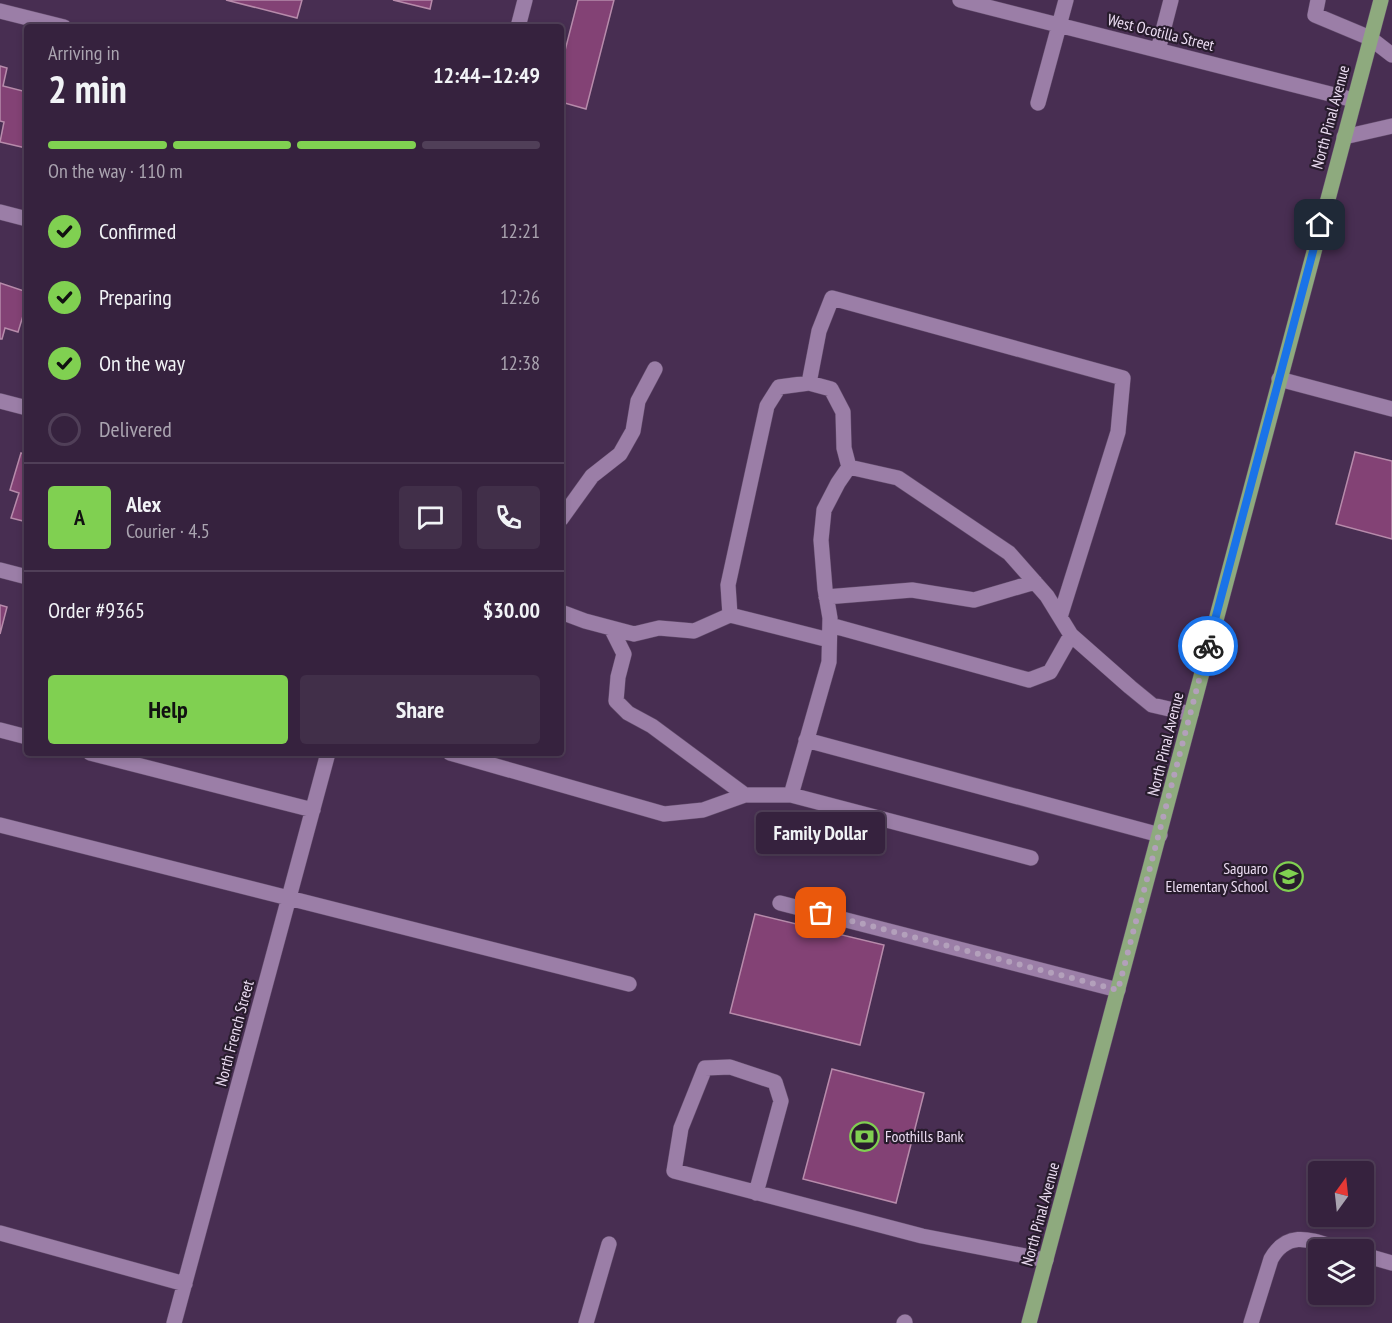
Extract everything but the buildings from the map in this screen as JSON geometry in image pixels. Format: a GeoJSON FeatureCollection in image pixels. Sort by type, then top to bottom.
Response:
{"type":"FeatureCollection","features":[{"type":"Feature","properties":{"kind":"main road","name":"North Pinal Avenue"},"geometry":{"type":"LineString","coordinates":[[1032,1322],[1046,1260],[1381,0]]}},
{"type":"Feature","properties":{"kind":"street"},"geometry":{"type":"LineString","coordinates":[[519,24],[525,0]]}},
{"type":"Feature","properties":{"kind":"street","name":"West Ocotilla Street"},"geometry":{"type":"LineString","coordinates":[[960,0],[1354,100]]}},
{"type":"Feature","properties":{"kind":"street"},"geometry":{"type":"LineString","coordinates":[[1038,103],[1066,0]]}},
{"type":"Feature","properties":{"kind":"street"},"geometry":{"type":"LineString","coordinates":[[1158,50],[1171,0]]}},
{"type":"Feature","properties":{"kind":"street"},"geometry":{"type":"LineString","coordinates":[[1318,0],[1314,15],[1370,38],[1392,55]]}},
{"type":"Feature","properties":{"kind":"street"},"geometry":{"type":"LineString","coordinates":[[0,11],[52,24]]}},
{"type":"Feature","properties":{"kind":"street"},"geometry":{"type":"LineString","coordinates":[[1344,138],[1392,126]]}},
{"type":"Feature","properties":{"kind":"street"},"geometry":{"type":"LineString","coordinates":[[0,212],[24,218]]}},
{"type":"Feature","properties":{"kind":"street"},"geometry":{"type":"LineString","coordinates":[[809,382],[819,331],[832,298],[1123,378],[1118,432],[1060,617]]}},
{"type":"Feature","properties":{"kind":"street"},"geometry":{"type":"LineString","coordinates":[[564,515],[592,476],[620,454],[633,430],[638,401],[655,369]]}},
{"type":"Feature","properties":{"kind":"street"},"geometry":{"type":"LineString","coordinates":[[1279,379],[1392,409]]}},
{"type":"Feature","properties":{"kind":"street"},"geometry":{"type":"LineString","coordinates":[[730,615],[728,585],[767,406],[779,387],[809,382],[831,389],[843,412],[844,448],[849,467],[824,510],[821,540],[829,633],[829,662],[791,795]]}},
{"type":"Feature","properties":{"kind":"street"},"geometry":{"type":"LineString","coordinates":[[0,401],[24,407]]}},
{"type":"Feature","properties":{"kind":"street"},"geometry":{"type":"LineString","coordinates":[[849,467],[898,478],[1009,553],[1047,596],[1071,635],[1152,705],[1191,714]]}},
{"type":"Feature","properties":{"kind":"street"},"geometry":{"type":"LineString","coordinates":[[0,570],[24,576]]}},
{"type":"Feature","properties":{"kind":"street"},"geometry":{"type":"LineString","coordinates":[[826,597],[912,590],[974,600],[1035,582]]}},
{"type":"Feature","properties":{"kind":"street"},"geometry":{"type":"LineString","coordinates":[[564,613],[634,634],[660,628],[694,631],[730,615],[829,633],[1029,680],[1050,672],[1071,635]]}},
{"type":"Feature","properties":{"kind":"street"},"geometry":{"type":"LineString","coordinates":[[611,628],[624,654],[618,677],[616,701],[628,713],[652,726],[744,795]]}},
{"type":"Feature","properties":{"kind":"street"},"geometry":{"type":"LineString","coordinates":[[0,730],[24,736]]}},
{"type":"Feature","properties":{"kind":"street"},"geometry":{"type":"LineString","coordinates":[[806,740],[1160,835]]}},
{"type":"Feature","properties":{"kind":"street"},"geometry":{"type":"LineString","coordinates":[[102,756],[313,810]]}},
{"type":"Feature","properties":{"kind":"street","name":"North French Street"},"geometry":{"type":"LineString","coordinates":[[174,1323],[326,756]]}},
{"type":"Feature","properties":{"kind":"street"},"geometry":{"type":"LineString","coordinates":[[461,756],[664,814],[703,810],[744,795],[791,795],[1031,858]]}},
{"type":"Feature","properties":{"kind":"street"},"geometry":{"type":"LineString","coordinates":[[0,825],[629,984]]}},
{"type":"Feature","properties":{"kind":"street"},"geometry":{"type":"LineString","coordinates":[[780,903],[1118,990]]}},
{"type":"Feature","properties":{"kind":"street"},"geometry":{"type":"LineString","coordinates":[[756,1193],[781,1101],[775,1082],[730,1067],[705,1068],[681,1128],[674,1172],[922,1236],[1046,1260]]}},
{"type":"Feature","properties":{"kind":"street"},"geometry":{"type":"LineString","coordinates":[[0,1233],[185,1284]]}},
{"type":"Feature","properties":{"kind":"street"},"geometry":{"type":"LineString","coordinates":[[1251,1323],[1276,1249],[1284,1242],[1308,1240]]}},
{"type":"Feature","properties":{"kind":"street"},"geometry":{"type":"LineString","coordinates":[[586,1323],[609,1244]]}},
{"type":"Feature","properties":{"kind":"street"},"geometry":{"type":"LineString","coordinates":[[1374,1258],[1392,1263]]}},
{"type":"Feature","properties":{"kind":"way so far"},"geometry":{"type":"LineString","coordinates":[[821,913],[1118,990],[1208,646]]}},
{"type":"Feature","properties":{"kind":"place","name":"Saguaro Elementary School"},"geometry":{"type":"Point","coordinates":[1289,877]}},
{"type":"Feature","properties":{"kind":"place","name":"Family Dollar"},"geometry":{"type":"Point","coordinates":[821,913]}},
{"type":"Feature","properties":{"kind":"place","name":"Foothills Bank"},"geometry":{"type":"Point","coordinates":[864,1136]}},
{"type":"Feature","properties":{"kind":"route"},"geometry":{"type":"LineString","coordinates":[[1208,646],[1320,225]]}}]}
